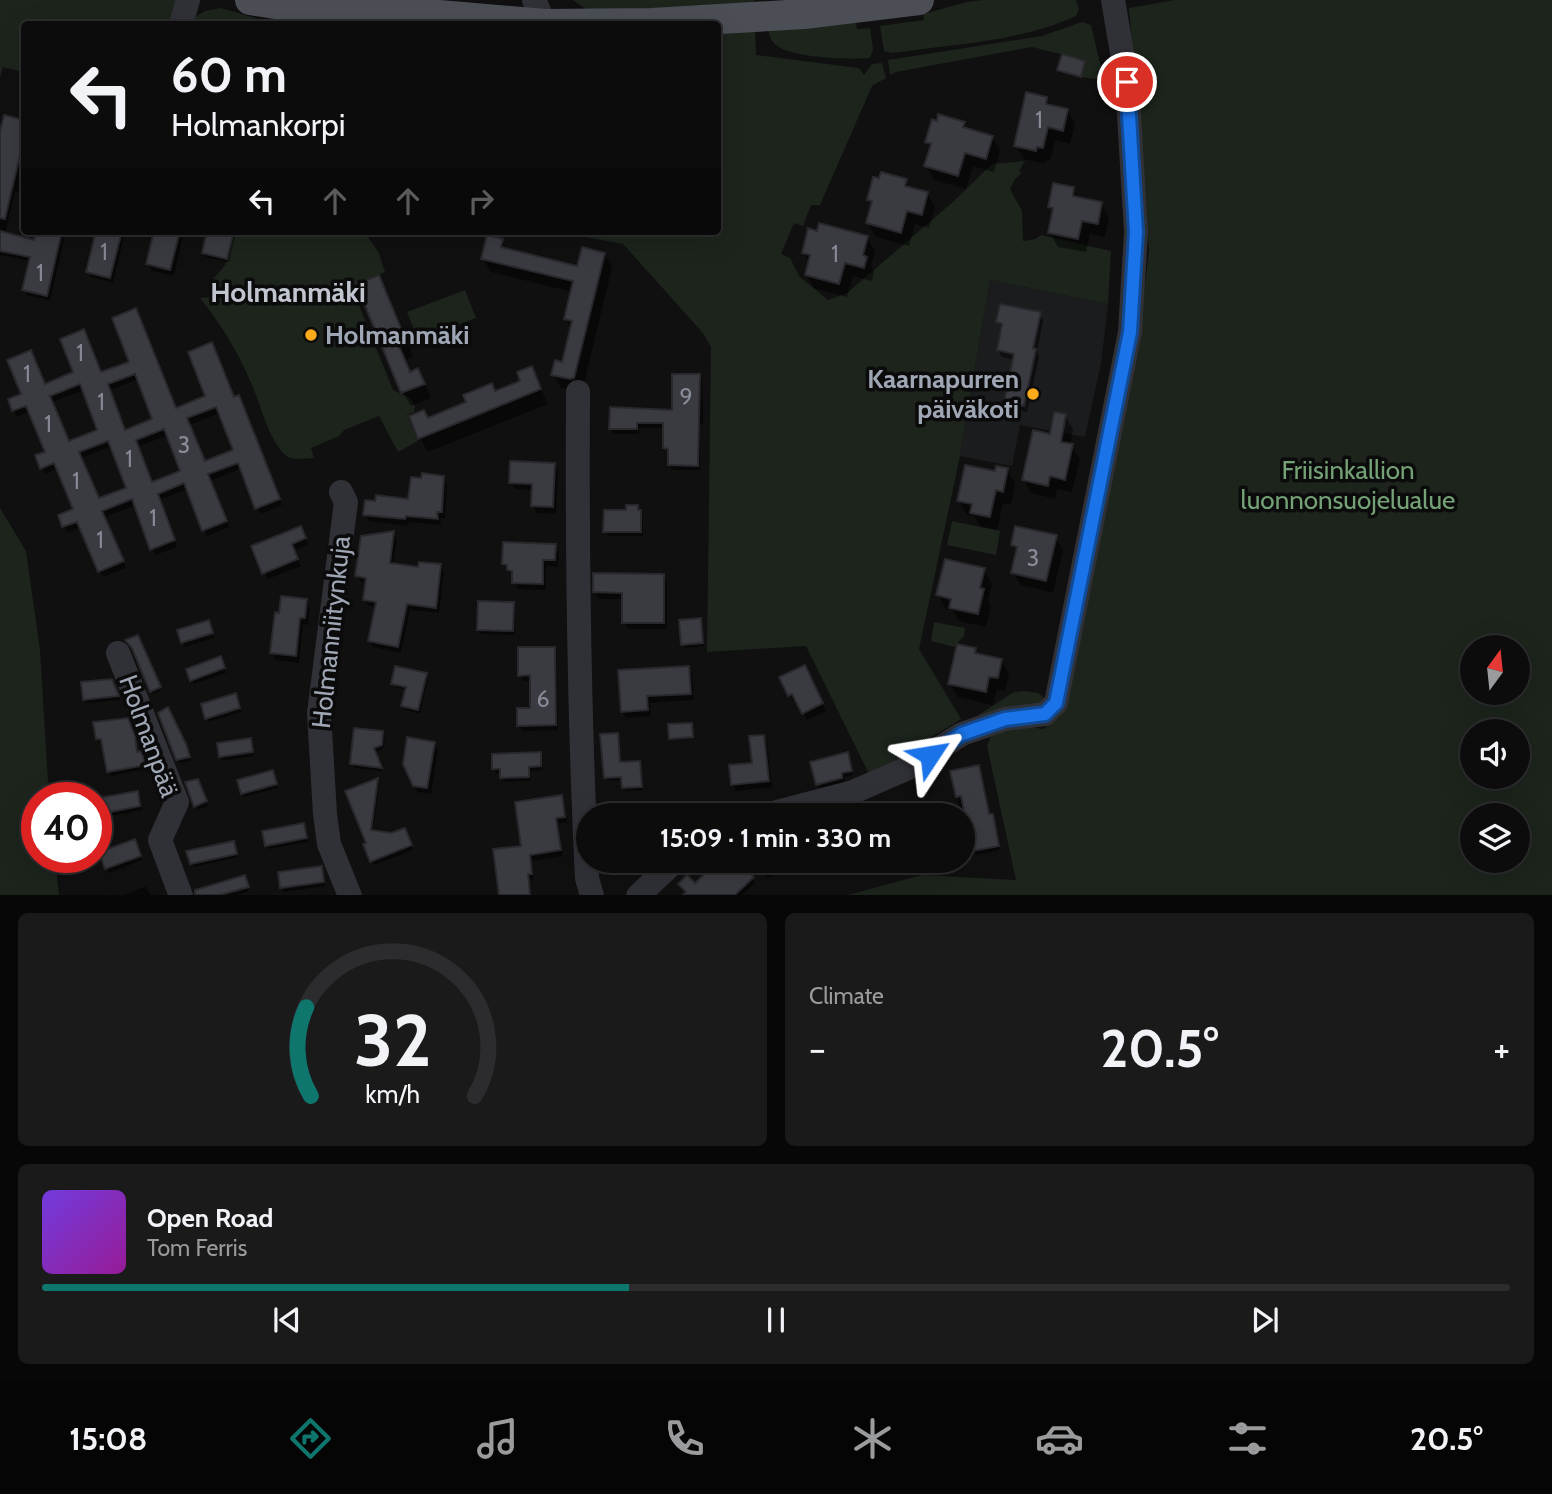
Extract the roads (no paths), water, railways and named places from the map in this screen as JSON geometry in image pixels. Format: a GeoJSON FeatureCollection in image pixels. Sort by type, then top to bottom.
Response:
{"type":"FeatureCollection","features":[{"type":"Feature","properties":{"kind":"main road"},"geometry":{"type":"LineString","coordinates":[[250,0],[350,16],[428,13]]}},
{"type":"Feature","properties":{"kind":"main road"},"geometry":{"type":"LineString","coordinates":[[338,0],[428,13],[513,21]]}},
{"type":"Feature","properties":{"kind":"main road"},"geometry":{"type":"LineString","coordinates":[[686,21],[804,14],[919,0]]}},
{"type":"Feature","properties":{"kind":"street"},"geometry":{"type":"LineString","coordinates":[[182,21],[188,0]]}},
{"type":"Feature","properties":{"kind":"street"},"geometry":{"type":"LineString","coordinates":[[534,0],[544,21]]}},
{"type":"Feature","properties":{"kind":"street"},"geometry":{"type":"LineString","coordinates":[[546,21],[554,0]]}},
{"type":"Feature","properties":{"kind":"street"},"geometry":{"type":"LineString","coordinates":[[811,803],[853,792],[906,769],[962,734],[1005,719],[1045,714],[1056,703],[1130,332],[1136,232],[1127,82],[1113,0]]}},
{"type":"Feature","properties":{"kind":"street"},"geometry":{"type":"LineString","coordinates":[[578,392],[576,575],[580,746],[587,878],[592,895]]}},
{"type":"Feature","properties":{"kind":"street","name":"Holmanniitynkuja"},"geometry":{"type":"LineString","coordinates":[[341,492],[346,502],[318,713],[329,844],[350,895]]}},
{"type":"Feature","properties":{"kind":"street","name":"Holmanpää"},"geometry":{"type":"LineString","coordinates":[[117,653],[177,802],[160,841],[180,895]]}},
{"type":"Feature","properties":{"kind":"street"},"geometry":{"type":"LineString","coordinates":[[638,895],[662,873]]}},
{"type":"Feature","properties":{"kind":"place","name":"Holmanmäki"},"geometry":{"type":"Point","coordinates":[311,335]}},
{"type":"Feature","properties":{"kind":"place","name":"Kaarnapurren päiväkoti"},"geometry":{"type":"Point","coordinates":[1033,394]}},
{"type":"Feature","properties":{"kind":"district","name":"Holmanmäki"},"geometry":{"type":"Point","coordinates":[288,292]}},
{"type":"Feature","properties":{"kind":"park label","name":"Friisinkallion luonnonsuojelualue"},"geometry":{"type":"Point","coordinates":[1348,485]}}]}
